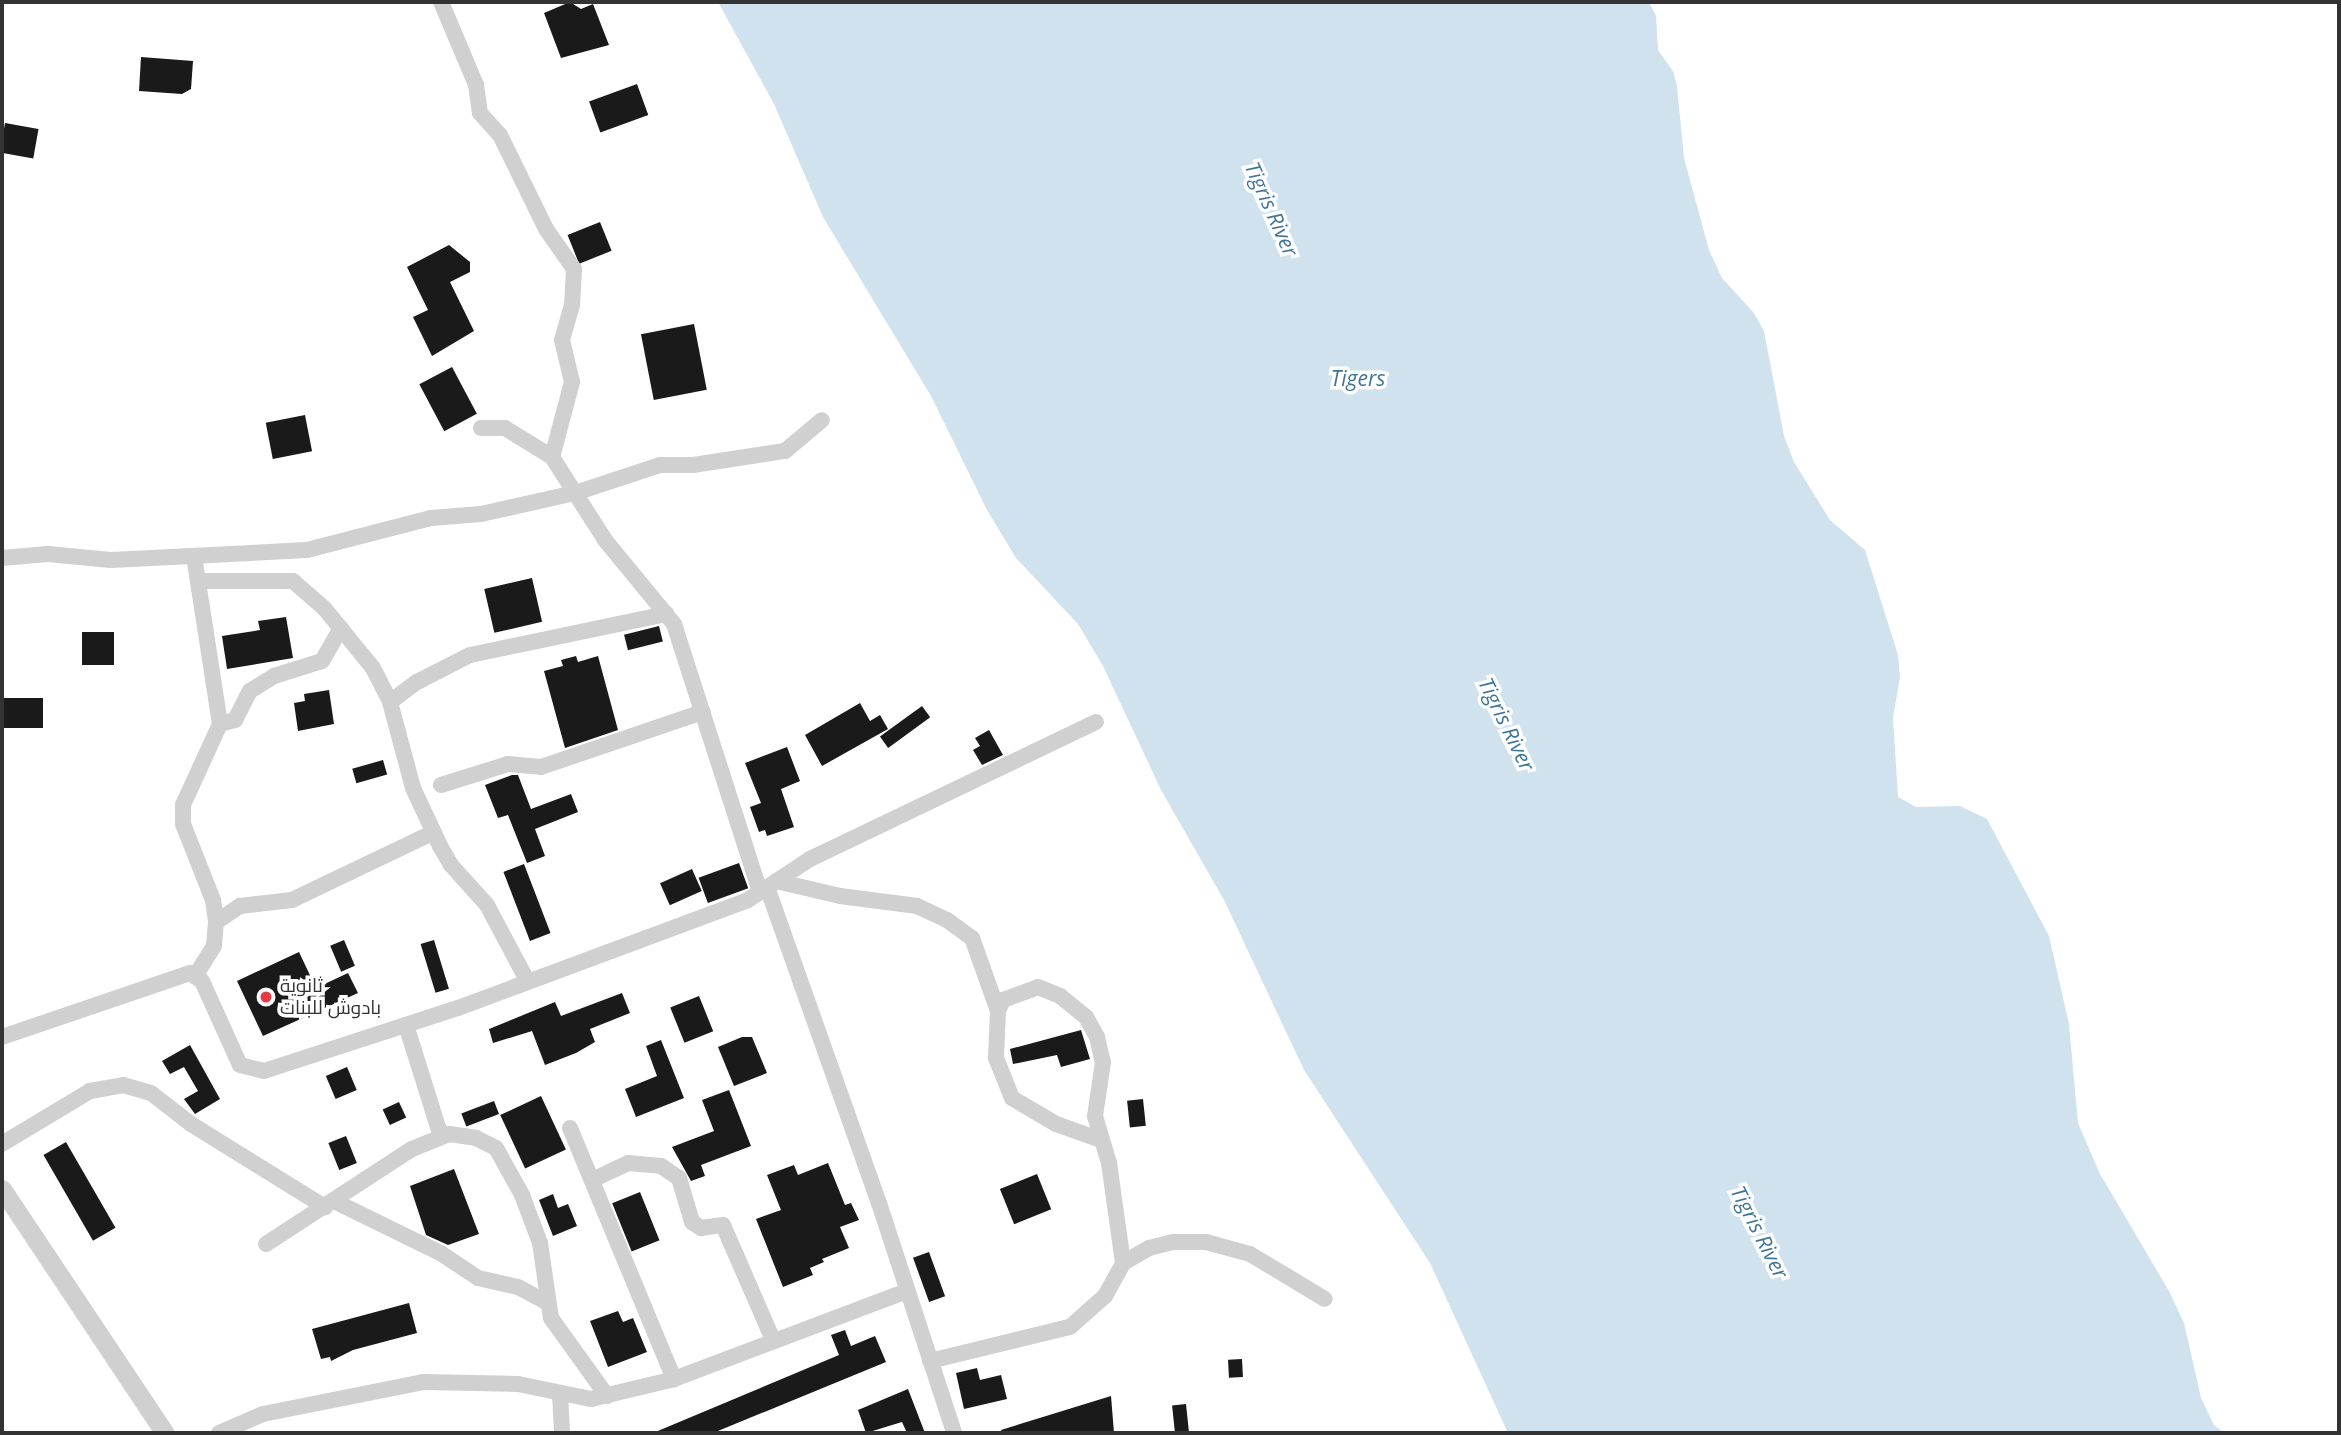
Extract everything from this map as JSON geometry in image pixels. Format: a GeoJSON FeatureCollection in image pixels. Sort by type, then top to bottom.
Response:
{"type":"FeatureCollection","features":[{"type":"Feature","properties":{"kind":"street"},"geometry":{"type":"LineString","coordinates":[[441,2],[477,85],[480,113],[500,135],[546,229],[574,269],[572,305],[562,340],[572,382],[552,457]]}},
{"type":"Feature","properties":{"kind":"street"},"geometry":{"type":"LineString","coordinates":[[2,558],[194,556],[307,550],[431,518],[481,514],[575,493],[660,465],[785,451],[822,421]]}},
{"type":"Feature","properties":{"kind":"street"},"geometry":{"type":"LineString","coordinates":[[481,428],[505,428],[552,457],[629,573],[667,614],[767,887],[954,1433]]}},
{"type":"Feature","properties":{"kind":"street"},"geometry":{"type":"LineString","coordinates":[[194,556],[220,724],[183,805],[183,824],[213,900],[216,922],[214,946],[196,975]]}},
{"type":"Feature","properties":{"kind":"street"},"geometry":{"type":"LineString","coordinates":[[199,581],[293,581],[341,628],[373,668],[390,702],[413,788],[451,865],[487,905],[528,982]]}},
{"type":"Feature","properties":{"kind":"street"},"geometry":{"type":"LineString","coordinates":[[390,702],[417,682],[470,655],[667,614]]}},
{"type":"Feature","properties":{"kind":"street"},"geometry":{"type":"LineString","coordinates":[[220,724],[235,720],[250,691],[274,676],[322,660],[341,628]]}},
{"type":"Feature","properties":{"kind":"street"},"geometry":{"type":"LineString","coordinates":[[441,786],[508,764],[541,767],[703,712]]}},
{"type":"Feature","properties":{"kind":"street"},"geometry":{"type":"LineString","coordinates":[[196,975],[240,1065],[247,1071],[264,1071],[528,982],[767,887],[810,859],[1096,722]]}},
{"type":"Feature","properties":{"kind":"street"},"geometry":{"type":"LineString","coordinates":[[216,922],[240,905],[292,900],[434,832]]}},
{"type":"Feature","properties":{"kind":"street"},"geometry":{"type":"LineString","coordinates":[[767,887],[917,906],[947,919],[972,937],[998,1011],[996,1058],[1012,1098],[1056,1124],[1101,1140]]}},
{"type":"Feature","properties":{"kind":"street"},"geometry":{"type":"LineString","coordinates":[[2,1037],[179,973],[196,975]]}},
{"type":"Feature","properties":{"kind":"street"},"geometry":{"type":"LineString","coordinates":[[930,1361],[1070,1327],[1105,1296],[1123,1263],[1109,1163],[1094,1116],[1103,1062],[1086,1017],[1060,996],[1038,987],[1003,1000],[998,1011]]}},
{"type":"Feature","properties":{"kind":"street"},"geometry":{"type":"LineString","coordinates":[[406,1025],[441,1138]]}},
{"type":"Feature","properties":{"kind":"street"},"geometry":{"type":"LineString","coordinates":[[2,1144],[90,1091],[123,1085],[151,1093],[191,1124],[330,1204],[442,1254],[478,1278],[518,1287],[548,1303]]}},
{"type":"Feature","properties":{"kind":"street"},"geometry":{"type":"LineString","coordinates":[[570,1128],[674,1379]]}},
{"type":"Feature","properties":{"kind":"street"},"geometry":{"type":"LineString","coordinates":[[266,1244],[412,1149],[441,1138],[476,1138],[496,1148],[522,1195],[540,1243],[551,1318],[607,1395]]}},
{"type":"Feature","properties":{"kind":"street"},"geometry":{"type":"LineString","coordinates":[[592,1180],[628,1163],[661,1166],[679,1178],[692,1222],[701,1228],[723,1225],[773,1340]]}},
{"type":"Feature","properties":{"kind":"street"},"geometry":{"type":"LineString","coordinates":[[2,1189],[166,1433]]}},
{"type":"Feature","properties":{"kind":"street"},"geometry":{"type":"LineString","coordinates":[[1123,1263],[1173,1242],[1206,1242],[1250,1254],[1325,1299]]}},
{"type":"Feature","properties":{"kind":"street"},"geometry":{"type":"LineString","coordinates":[[219,1433],[263,1414],[424,1382],[483,1381],[591,1399],[674,1379],[906,1291]]}},
{"type":"Feature","properties":{"kind":"street"},"geometry":{"type":"LineString","coordinates":[[560,1394],[562,1433]]}},
{"type":"Feature","properties":{"kind":"water","name":"Tigers"},"geometry":{"type":"Polygon","coordinates":[[[718,2],[1649,2],[1656,16],[1658,50],[1673,71],[1677,86],[1684,158],[1709,250],[1722,278],[1754,313],[1764,331],[1784,436],[1794,462],[1830,520],[1865,550],[1898,655],[1900,677],[1893,718],[1898,797],[1916,807],[1960,806],[1987,819],[2049,936],[2069,1024],[2078,1123],[2100,1174],[2169,1291],[2184,1323],[2201,1398],[2214,1425],[2224,1433],[1508,1433],[1430,1263],[1304,1070],[1224,900],[1161,790],[1103,666],[1078,624],[1016,558],[987,510],[931,396],[823,217],[774,104],[718,2]]]}},
{"type":"Feature","properties":{"kind":"building"},"geometry":{"type":"Polygon","coordinates":[[[570,2],[581,9],[593,4],[609,45],[561,58],[544,13],[570,2]]]}},
{"type":"Feature","properties":{"kind":"building"},"geometry":{"type":"Polygon","coordinates":[[[141,57],[193,61],[191,89],[182,94],[139,91],[141,57]]]}},
{"type":"Feature","properties":{"kind":"building"},"geometry":{"type":"Polygon","coordinates":[[[637,84],[648,115],[600,132],[589,101],[637,84]]]}},
{"type":"Feature","properties":{"kind":"building"},"geometry":{"type":"Polygon","coordinates":[[[5,123],[38,129],[33,158],[2,153],[5,123]]]}},
{"type":"Feature","properties":{"kind":"building"},"geometry":{"type":"Polygon","coordinates":[[[600,222],[612,251],[579,264],[568,235],[600,222]]]}},
{"type":"Feature","properties":{"kind":"building"},"geometry":{"type":"Polygon","coordinates":[[[449,245],[470,262],[470,272],[450,282],[474,331],[432,356],[413,317],[428,310],[407,267],[449,245]]]}},
{"type":"Feature","properties":{"kind":"building"},"geometry":{"type":"Polygon","coordinates":[[[694,324],[707,390],[654,400],[641,334],[694,324]]]}},
{"type":"Feature","properties":{"kind":"building"},"geometry":{"type":"Polygon","coordinates":[[[452,367],[477,414],[444,431],[419,384],[452,367]]]}},
{"type":"Feature","properties":{"kind":"building"},"geometry":{"type":"Polygon","coordinates":[[[305,415],[312,451],[273,459],[266,423],[305,415]]]}},
{"type":"Feature","properties":{"kind":"building"},"geometry":{"type":"Polygon","coordinates":[[[532,578],[542,622],[494,633],[484,589],[532,578]]]}},
{"type":"Feature","properties":{"kind":"building"},"geometry":{"type":"Polygon","coordinates":[[[286,617],[293,658],[227,669],[222,636],[260,630],[258,621],[286,617]]]}},
{"type":"Feature","properties":{"kind":"building"},"geometry":{"type":"Polygon","coordinates":[[[659,626],[663,642],[628,650],[624,635],[659,626]]]}},
{"type":"Feature","properties":{"kind":"building"},"geometry":{"type":"Polygon","coordinates":[[[82,632],[114,632],[114,665],[82,665],[82,632]]]}},
{"type":"Feature","properties":{"kind":"building"},"geometry":{"type":"Polygon","coordinates":[[[576,656],[578,662],[598,656],[618,730],[565,748],[544,671],[563,666],[561,660],[576,656]]]}},
{"type":"Feature","properties":{"kind":"building"},"geometry":{"type":"Polygon","coordinates":[[[329,690],[334,724],[298,731],[294,703],[305,701],[304,694],[329,690]]]}},
{"type":"Feature","properties":{"kind":"building"},"geometry":{"type":"Polygon","coordinates":[[[2,698],[43,698],[43,728],[2,728],[2,698]]]}},
{"type":"Feature","properties":{"kind":"building"},"geometry":{"type":"Polygon","coordinates":[[[860,703],[870,721],[880,715],[888,729],[822,766],[805,735],[860,703]]]}},
{"type":"Feature","properties":{"kind":"building"},"geometry":{"type":"Polygon","coordinates":[[[922,706],[930,717],[888,748],[880,737],[922,706]]]}},
{"type":"Feature","properties":{"kind":"building"},"geometry":{"type":"Polygon","coordinates":[[[989,730],[1003,755],[982,765],[973,750],[980,746],[975,738],[989,730]]]}},
{"type":"Feature","properties":{"kind":"building"},"geometry":{"type":"Polygon","coordinates":[[[787,747],[800,781],[781,789],[794,827],[767,836],[765,830],[759,832],[750,807],[761,803],[745,763],[787,747]]]}},
{"type":"Feature","properties":{"kind":"building"},"geometry":{"type":"Polygon","coordinates":[[[383,760],[387,774],[356,783],[352,769],[383,760]]]}},
{"type":"Feature","properties":{"kind":"building"},"geometry":{"type":"Polygon","coordinates":[[[518,775],[531,809],[571,794],[578,812],[535,829],[545,856],[527,863],[508,815],[498,818],[485,785],[518,775]]]}},
{"type":"Feature","properties":{"kind":"building"},"geometry":{"type":"Polygon","coordinates":[[[739,863],[748,888],[708,903],[699,878],[739,863]]]}},
{"type":"Feature","properties":{"kind":"building"},"geometry":{"type":"Polygon","coordinates":[[[524,864],[551,933],[530,941],[503,872],[524,864]]]}},
{"type":"Feature","properties":{"kind":"building"},"geometry":{"type":"Polygon","coordinates":[[[692,869],[702,891],[670,905],[660,883],[692,869]]]}},
{"type":"Feature","properties":{"kind":"building"},"geometry":{"type":"Polygon","coordinates":[[[344,940],[355,966],[341,972],[330,946],[344,940]]]}},
{"type":"Feature","properties":{"kind":"building"},"geometry":{"type":"Polygon","coordinates":[[[434,940],[449,989],[436,993],[421,944],[434,940]]]}},
{"type":"Feature","properties":{"kind":"building"},"geometry":{"type":"Polygon","coordinates":[[[299,952],[316,988],[348,973],[358,993],[263,1036],[237,981],[299,952]]]}},
{"type":"Feature","properties":{"kind":"building"},"geometry":{"type":"Polygon","coordinates":[[[622,993],[630,1013],[590,1029],[595,1042],[576,1053],[545,1065],[532,1031],[493,1043],[489,1029],[555,1002],[561,1016],[622,993]]]}},
{"type":"Feature","properties":{"kind":"building"},"geometry":{"type":"Polygon","coordinates":[[[699,996],[713,1031],[684,1043],[670,1008],[699,996]]]}},
{"type":"Feature","properties":{"kind":"building"},"geometry":{"type":"Polygon","coordinates":[[[1081,1030],[1090,1059],[1061,1067],[1057,1055],[1013,1064],[1010,1049],[1081,1030]]]}},
{"type":"Feature","properties":{"kind":"building"},"geometry":{"type":"Polygon","coordinates":[[[742,1037],[752,1037],[767,1073],[734,1086],[718,1047],[742,1037]]]}},
{"type":"Feature","properties":{"kind":"building"},"geometry":{"type":"Polygon","coordinates":[[[661,1040],[684,1098],[636,1117],[625,1089],[657,1076],[646,1046],[661,1040]]]}},
{"type":"Feature","properties":{"kind":"building"},"geometry":{"type":"Polygon","coordinates":[[[190,1045],[220,1099],[195,1114],[184,1099],[198,1091],[184,1067],[170,1074],[162,1061],[190,1045]]]}},
{"type":"Feature","properties":{"kind":"building"},"geometry":{"type":"Polygon","coordinates":[[[347,1067],[357,1090],[336,1099],[326,1076],[347,1067]]]}},
{"type":"Feature","properties":{"kind":"building"},"geometry":{"type":"Polygon","coordinates":[[[729,1090],[751,1146],[701,1165],[705,1176],[691,1181],[672,1147],[714,1131],[702,1100],[729,1090]]]}},
{"type":"Feature","properties":{"kind":"building"},"geometry":{"type":"Polygon","coordinates":[[[541,1096],[566,1149],[525,1168],[500,1115],[541,1096]]]}},
{"type":"Feature","properties":{"kind":"building"},"geometry":{"type":"Polygon","coordinates":[[[1143,1099],[1146,1126],[1130,1128],[1127,1101],[1143,1099]]]}},
{"type":"Feature","properties":{"kind":"building"},"geometry":{"type":"Polygon","coordinates":[[[494,1101],[499,1114],[466,1127],[461,1114],[494,1101]]]}},
{"type":"Feature","properties":{"kind":"building"},"geometry":{"type":"Polygon","coordinates":[[[399,1102],[406,1117],[390,1125],[383,1110],[399,1102]]]}},
{"type":"Feature","properties":{"kind":"building"},"geometry":{"type":"Polygon","coordinates":[[[346,1136],[357,1163],[339,1170],[328,1143],[346,1136]]]}},
{"type":"Feature","properties":{"kind":"building"},"geometry":{"type":"Polygon","coordinates":[[[66,1142],[116,1228],[93,1241],[43,1155],[66,1142]]]}},
{"type":"Feature","properties":{"kind":"building"},"geometry":{"type":"Polygon","coordinates":[[[828,1163],[845,1205],[851,1203],[859,1220],[840,1227],[849,1248],[822,1259],[824,1262],[810,1268],[813,1275],[783,1287],[756,1219],[781,1210],[767,1175],[794,1165],[798,1175],[828,1163]]]}},
{"type":"Feature","properties":{"kind":"building"},"geometry":{"type":"Polygon","coordinates":[[[454,1169],[479,1234],[448,1245],[426,1235],[410,1186],[454,1169]]]}},
{"type":"Feature","properties":{"kind":"building"},"geometry":{"type":"Polygon","coordinates":[[[1037,1174],[1051,1209],[1014,1224],[1000,1189],[1037,1174]]]}},
{"type":"Feature","properties":{"kind":"building"},"geometry":{"type":"Polygon","coordinates":[[[640,1192],[659,1240],[632,1251],[612,1203],[640,1192]]]}},
{"type":"Feature","properties":{"kind":"building"},"geometry":{"type":"Polygon","coordinates":[[[553,1194],[558,1208],[568,1204],[577,1226],[553,1236],[539,1200],[553,1194]]]}},
{"type":"Feature","properties":{"kind":"building"},"geometry":{"type":"Polygon","coordinates":[[[929,1252],[945,1296],[929,1302],[913,1258],[929,1252]]]}},
{"type":"Feature","properties":{"kind":"building"},"geometry":{"type":"Polygon","coordinates":[[[409,1303],[417,1333],[353,1350],[331,1361],[330,1357],[321,1359],[312,1329],[409,1303]]]}},
{"type":"Feature","properties":{"kind":"building"},"geometry":{"type":"Polygon","coordinates":[[[618,1311],[623,1322],[633,1318],[647,1352],[608,1367],[590,1321],[618,1311]]]}},
{"type":"Feature","properties":{"kind":"building"},"geometry":{"type":"Polygon","coordinates":[[[845,1330],[851,1346],[875,1336],[886,1362],[713,1433],[653,1433],[839,1355],[831,1335],[845,1330]]]}},
{"type":"Feature","properties":{"kind":"building"},"geometry":{"type":"Polygon","coordinates":[[[1242,1359],[1243,1377],[1229,1378],[1228,1360],[1242,1359]]]}},
{"type":"Feature","properties":{"kind":"building"},"geometry":{"type":"Polygon","coordinates":[[[977,1368],[980,1380],[1001,1375],[1007,1399],[964,1409],[956,1373],[977,1368]]]}},
{"type":"Feature","properties":{"kind":"building"},"geometry":{"type":"Polygon","coordinates":[[[908,1389],[925,1433],[907,1433],[902,1422],[866,1433],[858,1410],[908,1389]]]}},
{"type":"Feature","properties":{"kind":"building"},"geometry":{"type":"Polygon","coordinates":[[[1111,1396],[1114,1433],[1002,1433],[1001,1430],[1111,1396]]]}},
{"type":"Feature","properties":{"kind":"building"},"geometry":{"type":"Polygon","coordinates":[[[1186,1404],[1189,1433],[1175,1433],[1172,1405],[1186,1404]]]}},
{"type":"Feature","properties":{"kind":"place","name":"ثانوية بادوش للبنات"},"geometry":{"type":"Point","coordinates":[266,997]}},
{"type":"Feature","properties":{"kind":"water label","name":"Tigris River"},"geometry":{"type":"Point","coordinates":[1272,209]}},
{"type":"Feature","properties":{"kind":"water label","name":"Tigris River"},"geometry":{"type":"Point","coordinates":[1507,724]}},
{"type":"Feature","properties":{"kind":"water label","name":"Tigris River"},"geometry":{"type":"Point","coordinates":[1760,1232]}}]}
